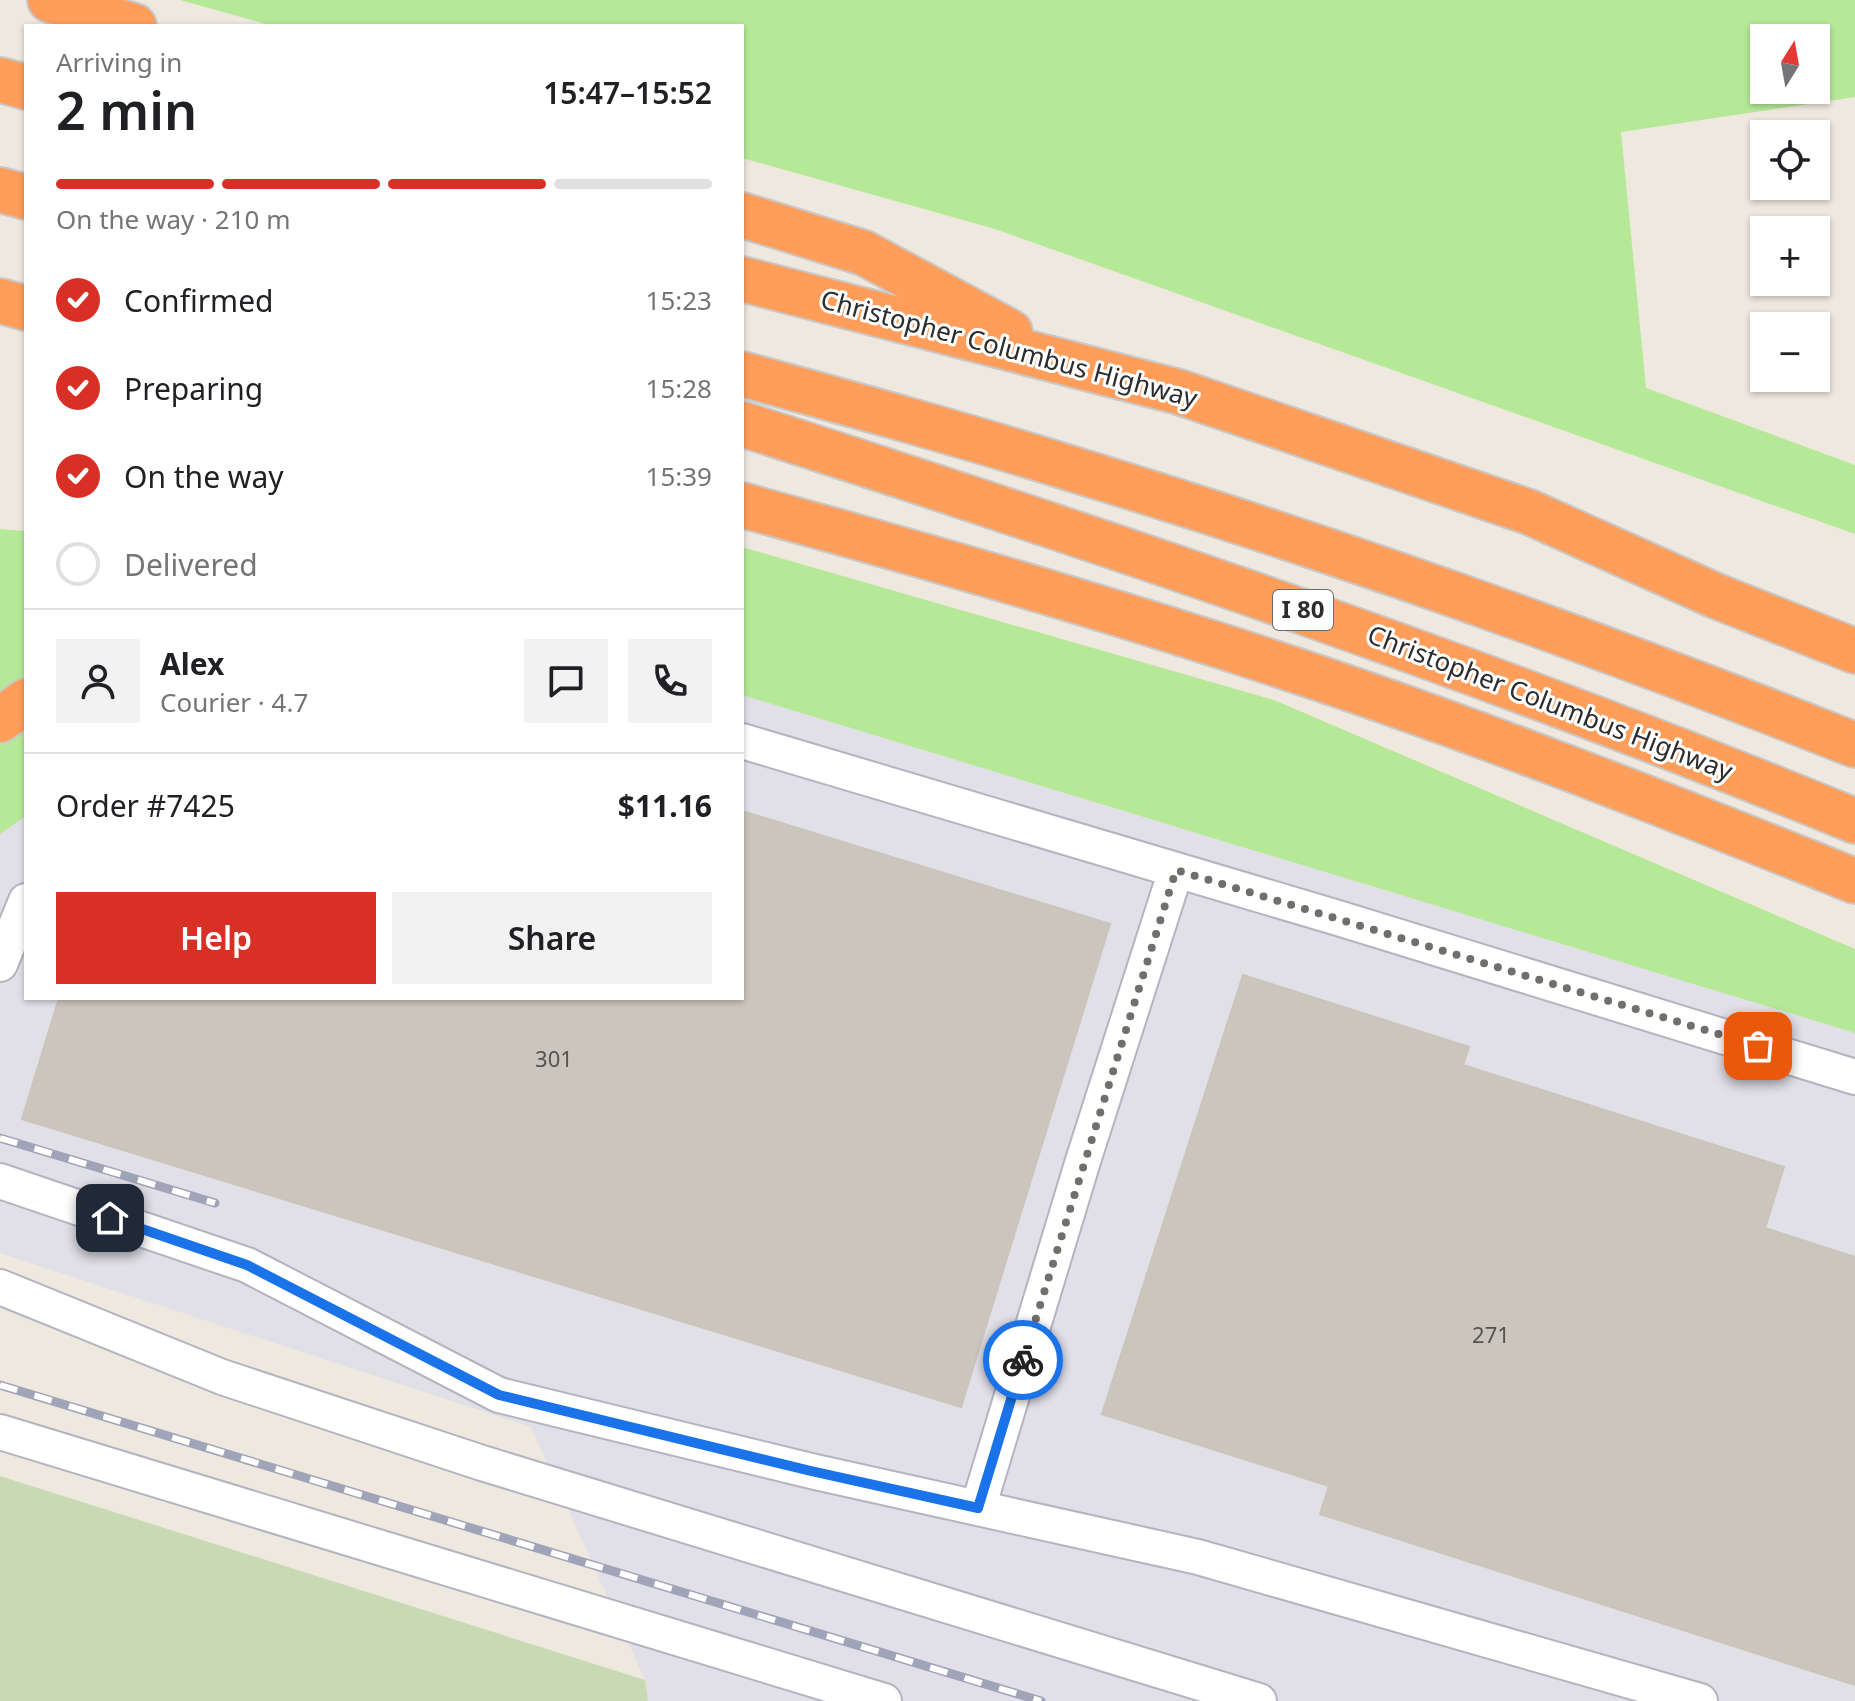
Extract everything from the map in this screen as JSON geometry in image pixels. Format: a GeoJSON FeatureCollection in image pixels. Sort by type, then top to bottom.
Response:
{"type":"FeatureCollection","features":[{"type":"Feature","properties":{"kind":"highway"},"geometry":{"type":"LineString","coordinates":[[50,0],[128,24]]}},
{"type":"Feature","properties":{"kind":"highway"},"geometry":{"type":"LineString","coordinates":[[0,80],[24,86]]}},
{"type":"Feature","properties":{"kind":"highway"},"geometry":{"type":"LineString","coordinates":[[0,190],[24,196]]}},
{"type":"Feature","properties":{"kind":"highway"},"geometry":{"type":"LineString","coordinates":[[744,216],[864,253],[1068,364]]}},
{"type":"Feature","properties":{"kind":"highway","name":"Christopher Columbus Highway"},"geometry":{"type":"LineString","coordinates":[[744,280],[1179,392],[1529,512],[1716,596],[1855,651]]}},
{"type":"Feature","properties":{"kind":"highway"},"geometry":{"type":"LineString","coordinates":[[0,301],[24,307]]}},
{"type":"Feature","properties":{"kind":"highway","name":"I 80"},"geometry":{"type":"LineString","coordinates":[[744,375],[1081,471],[1318,548],[1610,651],[1855,745]]}},
{"type":"Feature","properties":{"kind":"highway","name":"Christopher Columbus Highway"},"geometry":{"type":"LineString","coordinates":[[744,425],[1313,614],[1533,694],[1855,821]]}},
{"type":"Feature","properties":{"kind":"highway"},"geometry":{"type":"LineString","coordinates":[[744,505],[980,571],[1346,687],[1855,881]]}},
{"type":"Feature","properties":{"kind":"highway"},"geometry":{"type":"LineString","coordinates":[[0,720],[24,702]]}},
{"type":"Feature","properties":{"kind":"lane"},"geometry":{"type":"LineString","coordinates":[[744,742],[1855,1077]]}},
{"type":"Feature","properties":{"kind":"lane"},"geometry":{"type":"LineString","coordinates":[[978,1508],[1082,1164],[1176,870]]}},
{"type":"Feature","properties":{"kind":"lane"},"geometry":{"type":"LineString","coordinates":[[0,964],[24,906]]}},
{"type":"Feature","properties":{"kind":"lane"},"geometry":{"type":"LineString","coordinates":[[0,1181],[247,1265],[499,1395],[811,1471],[1198,1557],[1700,1701]]}},
{"type":"Feature","properties":{"kind":"lane"},"geometry":{"type":"LineString","coordinates":[[0,1287],[222,1377],[482,1463],[1259,1701]]}},
{"type":"Feature","properties":{"kind":"lane"},"geometry":{"type":"LineString","coordinates":[[0,1432],[884,1701]]}},
{"type":"Feature","properties":{"kind":"shaded area"},"geometry":{"type":"Polygon","coordinates":[[[744,696],[1855,1033],[1855,1701],[648,1701],[645,1680],[531,1427],[0,1253],[0,834],[24,817],[24,1000],[744,1000],[744,696]]]}},
{"type":"Feature","properties":{"kind":"green space"},"geometry":{"type":"Polygon","coordinates":[[[180,0],[1855,0],[1855,97],[1830,101],[1830,24],[1750,24],[1750,104],[1808,104],[1621,132],[1646,388],[1855,465],[1855,534],[995,229],[744,159],[744,24],[266,24],[180,0]]]}},
{"type":"Feature","properties":{"kind":"green space"},"geometry":{"type":"Polygon","coordinates":[[[0,529],[24,531],[24,817],[0,834],[0,529]]]}},
{"type":"Feature","properties":{"kind":"green space"},"geometry":{"type":"Polygon","coordinates":[[[744,548],[1274,700],[1855,949],[1855,1033],[744,696],[744,548]]]}},
{"type":"Feature","properties":{"kind":"green space"},"geometry":{"type":"Polygon","coordinates":[[[0,1476],[645,1680],[648,1701],[0,1701],[0,1476]]]}},
{"type":"Feature","properties":{"kind":"building"},"geometry":{"type":"Polygon","coordinates":[[[744,812],[1110,924],[961,1407],[22,1119],[58,1000],[744,1000],[744,812]]]}},
{"type":"Feature","properties":{"kind":"building"},"geometry":{"type":"Polygon","coordinates":[[[1243,975],[1469,1047],[1463,1065],[1784,1167],[1765,1228],[1855,1257],[1855,1685],[1320,1514],[1329,1486],[1102,1414],[1243,975]]]}},
{"type":"Feature","properties":{"kind":"railway"},"geometry":{"type":"LineString","coordinates":[[0,1138],[215,1203]]}},
{"type":"Feature","properties":{"kind":"railway"},"geometry":{"type":"LineString","coordinates":[[0,1385],[1041,1701]]}},
{"type":"Feature","properties":{"kind":"way so far"},"geometry":{"type":"LineString","coordinates":[[1023,1360],[1176,870],[1758,1046]]}},
{"type":"Feature","properties":{"kind":"route"},"geometry":{"type":"LineString","coordinates":[[110,1218],[247,1265],[499,1395],[978,1508],[1023,1360]]}}]}
